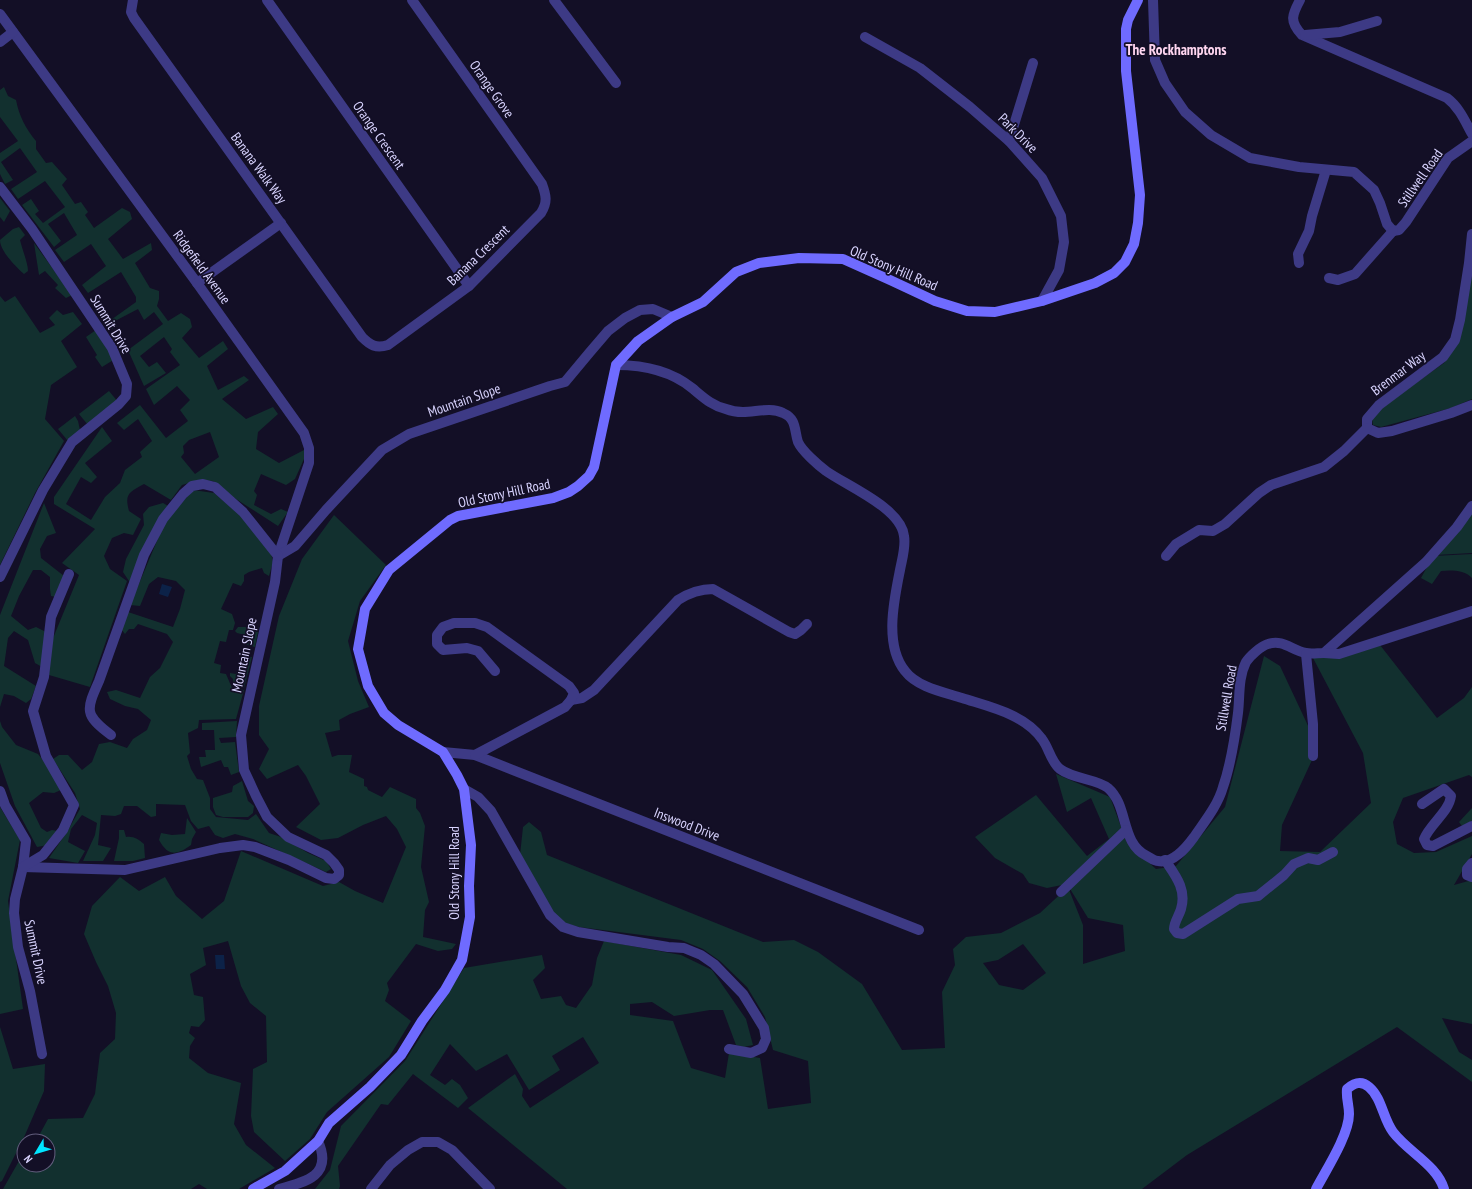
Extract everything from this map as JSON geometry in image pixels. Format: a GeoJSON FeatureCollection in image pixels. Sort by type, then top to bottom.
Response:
{"type":"FeatureCollection","features":[{"type":"Feature","properties":{"kind":"street","name":"Banana Walk Way"},"geometry":{"type":"LineString","coordinates":[[133,0],[131,12],[134,18],[362,338],[375,347]]}},
{"type":"Feature","properties":{"kind":"street","name":"Orange Crescent"},"geometry":{"type":"LineString","coordinates":[[267,0],[469,286]]}},
{"type":"Feature","properties":{"kind":"street","name":"Orange Grove"},"geometry":{"type":"LineString","coordinates":[[412,0],[542,184],[546,195]]}},
{"type":"Feature","properties":{"kind":"street"},"geometry":{"type":"LineString","coordinates":[[554,0],[616,83]]}},
{"type":"Feature","properties":{"kind":"street","name":"Old Stony Hill Road"},"geometry":{"type":"LineString","coordinates":[[253,1189],[285,1171],[318,1141],[329,1122],[370,1086],[401,1055],[422,1021],[445,990],[462,960],[470,917],[469,886],[471,845],[464,789],[443,752],[398,725],[384,713],[368,686],[358,649],[365,609],[389,570],[450,520],[458,516],[553,498],[569,492],[578,486],[589,476],[594,467],[616,366],[638,341],[672,317],[704,302],[736,272],[759,263],[798,258],[843,259],[936,301],[967,311],[995,312],[1042,301],[1095,283],[1114,273],[1126,262],[1134,244],[1138,223],[1140,195],[1126,71],[1126,29],[1128,20],[1138,0]]}},
{"type":"Feature","properties":{"kind":"street"},"geometry":{"type":"LineString","coordinates":[[1153,0],[1155,60],[1165,83],[1185,112],[1211,135],[1250,158],[1299,167],[1354,172],[1374,190],[1387,224],[1393,231]]}},
{"type":"Feature","properties":{"kind":"street"},"geometry":{"type":"LineString","coordinates":[[1300,0],[1293,14],[1293,20],[1294,25],[1302,35],[1447,98],[1453,102],[1472,134]]}},
{"type":"Feature","properties":{"kind":"street","name":"Ridgefield Avenue"},"geometry":{"type":"LineString","coordinates":[[0,14],[197,283],[304,433],[309,448],[309,463],[278,556]]}},
{"type":"Feature","properties":{"kind":"street"},"geometry":{"type":"LineString","coordinates":[[1302,35],[1340,32],[1377,21]]}},
{"type":"Feature","properties":{"kind":"street"},"geometry":{"type":"LineString","coordinates":[[0,42],[13,32]]}},
{"type":"Feature","properties":{"kind":"street","name":"Park Drive"},"geometry":{"type":"LineString","coordinates":[[865,37],[920,68],[970,107],[1009,140],[1042,178],[1060,216],[1064,242],[1059,270],[1042,301]]}},
{"type":"Feature","properties":{"kind":"street"},"geometry":{"type":"LineString","coordinates":[[1009,140],[1033,63]]}},
{"type":"Feature","properties":{"kind":"street","name":"Stillwell Road"},"geometry":{"type":"LineString","coordinates":[[1329,278],[1338,280],[1355,274],[1393,231],[1399,230],[1406,222],[1448,158],[1472,141]]}},
{"type":"Feature","properties":{"kind":"street"},"geometry":{"type":"LineString","coordinates":[[1299,263],[1298,254],[1310,231],[1312,216],[1326,170]]}},
{"type":"Feature","properties":{"kind":"street","name":"Summit Drive"},"geometry":{"type":"LineString","coordinates":[[0,187],[32,229],[112,348],[127,384],[126,396],[72,442],[43,490],[0,577]]}},
{"type":"Feature","properties":{"kind":"street","name":"Banana Crescent"},"geometry":{"type":"LineString","coordinates":[[375,347],[388,345],[469,286],[541,213],[546,206],[546,195]]}},
{"type":"Feature","properties":{"kind":"street"},"geometry":{"type":"LineString","coordinates":[[197,283],[281,223]]}},
{"type":"Feature","properties":{"kind":"street","name":"Brenmar Way"},"geometry":{"type":"LineString","coordinates":[[1367,428],[1367,419],[1379,405],[1443,357],[1455,340],[1463,298],[1472,234]]}},
{"type":"Feature","properties":{"kind":"street","name":"Mountain Slope"},"geometry":{"type":"LineString","coordinates":[[24,867],[125,870],[220,848],[244,845],[255,847],[289,860],[326,878],[334,879],[339,875],[339,870],[326,855],[288,837],[267,817],[244,770],[242,735],[275,582],[278,556],[295,546],[382,450],[410,434],[565,382],[608,331],[625,318],[640,310],[653,309],[672,317]]}},
{"type":"Feature","properties":{"kind":"street"},"geometry":{"type":"LineString","coordinates":[[616,366],[637,365],[652,368],[681,381],[711,403],[722,409],[740,412],[771,410],[783,412],[794,422],[799,443],[813,459],[826,471],[871,499],[890,513],[901,524],[905,537],[904,549],[892,608],[896,656],[903,669],[912,680],[938,691],[1005,711],[1033,728],[1044,741],[1056,767],[1066,773],[1108,787],[1120,804],[1126,830],[1131,841],[1142,854],[1158,861],[1165,860],[1182,886],[1182,907],[1174,923],[1174,929],[1177,933],[1183,934],[1238,899],[1258,896],[1284,876],[1294,864],[1308,858],[1318,860],[1333,852]]}},
{"type":"Feature","properties":{"kind":"street"},"geometry":{"type":"LineString","coordinates":[[1166,556],[1176,544],[1199,530],[1213,531],[1225,524],[1258,492],[1271,485],[1324,467],[1344,451],[1367,428],[1378,433],[1392,431],[1472,405]]}},
{"type":"Feature","properties":{"kind":"street"},"geometry":{"type":"LineString","coordinates":[[111,735],[96,724],[92,718],[89,707],[91,698],[99,681],[144,555],[163,519],[183,494],[192,486],[203,484],[215,487],[243,512],[278,556]]}},
{"type":"Feature","properties":{"kind":"street"},"geometry":{"type":"LineString","coordinates":[[1324,653],[1426,562],[1457,527],[1472,506]]}},
{"type":"Feature","properties":{"kind":"street"},"geometry":{"type":"LineString","coordinates":[[24,867],[43,855],[62,830],[74,805],[46,756],[33,711],[44,677],[51,617],[69,574]]}},
{"type":"Feature","properties":{"kind":"street"},"geometry":{"type":"LineString","coordinates":[[571,700],[582,698],[594,690],[678,600],[689,593],[704,589],[713,589],[795,634],[807,624]]}},
{"type":"Feature","properties":{"kind":"street","name":"Stillwell Road"},"geometry":{"type":"LineString","coordinates":[[1165,860],[1172,860],[1188,846],[1220,796],[1230,758],[1238,713],[1239,688],[1242,673],[1248,659],[1267,644],[1280,643],[1306,654],[1339,654],[1472,611]]}},
{"type":"Feature","properties":{"kind":"street"},"geometry":{"type":"LineString","coordinates":[[475,755],[565,707],[571,700],[574,693],[569,686],[487,627],[475,623],[454,623],[443,627],[437,634],[438,644],[443,650],[467,648],[478,652],[495,671]]}},
{"type":"Feature","properties":{"kind":"street"},"geometry":{"type":"LineString","coordinates":[[1306,654],[1313,724],[1313,756]]}},
{"type":"Feature","properties":{"kind":"street","name":"Inswood Drive"},"geometry":{"type":"LineString","coordinates":[[443,752],[475,755],[919,930]]}},
{"type":"Feature","properties":{"kind":"street"},"geometry":{"type":"LineString","coordinates":[[464,789],[478,797],[491,811],[550,915],[563,927],[578,932],[668,947],[684,948],[700,955],[714,964],[743,994],[764,1028],[766,1039],[762,1048],[751,1053],[729,1049]]}},
{"type":"Feature","properties":{"kind":"street"},"geometry":{"type":"LineString","coordinates":[[1422,804],[1444,789],[1450,796],[1450,802],[1426,832],[1424,839],[1427,845],[1433,846],[1472,826]]}},
{"type":"Feature","properties":{"kind":"street","name":"Summit Drive"},"geometry":{"type":"LineString","coordinates":[[0,791],[5,805],[26,841],[24,867],[15,899],[14,913],[18,947],[30,991],[42,1054]]}},
{"type":"Feature","properties":{"kind":"street"},"geometry":{"type":"LineString","coordinates":[[1061,892],[1126,830]]}},
{"type":"Feature","properties":{"kind":"street"},"geometry":{"type":"LineString","coordinates":[[1472,862],[1467,869],[1467,875],[1472,877]]}},
{"type":"Feature","properties":{"kind":"street"},"geometry":{"type":"LineString","coordinates":[[1316,1189],[1345,1134],[1349,1114],[1346,1097],[1347,1089],[1353,1084],[1360,1082],[1369,1086],[1377,1097],[1392,1131],[1400,1141],[1433,1171],[1443,1184],[1444,1189]]}},
{"type":"Feature","properties":{"kind":"street"},"geometry":{"type":"LineString","coordinates":[[280,1189],[302,1183],[315,1176],[322,1166],[323,1159],[318,1141]]}},
{"type":"Feature","properties":{"kind":"street"},"geometry":{"type":"LineString","coordinates":[[371,1189],[390,1165],[408,1150],[422,1142],[438,1142],[452,1150],[490,1189]]}},
{"type":"Feature","properties":{"kind":"green space"},"geometry":{"type":"Polygon","coordinates":[[[4,87],[8,96],[16,100],[23,122],[36,141],[36,149],[46,163],[52,162],[67,179],[62,185],[75,204],[81,202],[88,212],[85,215],[94,228],[122,208],[130,212],[132,219],[108,239],[123,259],[151,243],[152,250],[135,263],[150,288],[159,291],[157,306],[168,321],[181,313],[190,319],[192,327],[182,338],[199,358],[223,341],[228,349],[207,366],[218,390],[244,376],[249,380],[222,399],[246,419],[273,407],[278,414],[258,432],[256,449],[279,463],[304,450],[304,459],[295,479],[286,485],[261,474],[254,491],[257,495],[254,505],[271,514],[281,509],[288,512],[278,526],[236,499],[213,481],[199,480],[182,485],[171,500],[144,484],[129,494],[127,500],[129,511],[141,519],[133,535],[124,533],[112,538],[104,556],[110,569],[127,581],[90,687],[49,675],[51,643],[79,575],[62,563],[95,529],[54,504],[54,497],[102,427],[112,441],[85,463],[97,477],[91,483],[81,477],[66,504],[91,520],[105,497],[120,483],[125,470],[142,457],[140,452],[152,441],[138,419],[124,430],[117,423],[140,405],[166,438],[188,421],[180,410],[190,400],[177,386],[154,405],[146,389],[180,365],[170,352],[172,349],[164,337],[140,356],[149,367],[157,362],[166,373],[144,386],[128,350],[163,324],[154,312],[144,320],[138,309],[115,321],[117,326],[112,329],[108,322],[136,302],[136,297],[121,272],[88,293],[82,285],[106,266],[91,244],[64,262],[55,250],[77,235],[64,213],[48,224],[61,241],[54,247],[22,205],[31,199],[39,211],[35,214],[43,223],[65,207],[45,181],[18,199],[11,189],[37,172],[20,148],[1,162],[13,180],[5,184],[0,174],[0,153],[18,141],[0,117],[0,90],[4,87]],[[210,432],[189,440],[183,446],[184,453],[181,457],[195,474],[219,457],[210,432]]]}},
{"type":"Feature","properties":{"kind":"green space"},"geometry":{"type":"Polygon","coordinates":[[[0,198],[10,211],[4,222],[0,217],[0,198]]]}},
{"type":"Feature","properties":{"kind":"green space"},"geometry":{"type":"Polygon","coordinates":[[[19,227],[25,235],[20,240],[28,268],[28,271],[24,274],[5,254],[0,240],[13,229],[19,227]]]}},
{"type":"Feature","properties":{"kind":"green space"},"geometry":{"type":"Polygon","coordinates":[[[34,243],[72,295],[66,298],[55,288],[58,285],[45,271],[39,275],[34,243]]]}},
{"type":"Feature","properties":{"kind":"green space"},"geometry":{"type":"Polygon","coordinates":[[[1472,250],[1472,399],[1451,408],[1381,427],[1373,425],[1372,419],[1381,408],[1444,363],[1457,342],[1472,250]]]}},
{"type":"Feature","properties":{"kind":"green space"},"geometry":{"type":"Polygon","coordinates":[[[0,296],[5,302],[15,296],[40,333],[55,325],[49,318],[57,310],[63,315],[73,312],[82,324],[61,341],[77,367],[51,385],[45,419],[64,441],[35,493],[0,565],[0,296]]]}},
{"type":"Feature","properties":{"kind":"green space"},"geometry":{"type":"Polygon","coordinates":[[[96,330],[115,359],[102,367],[95,357],[97,355],[86,337],[96,330]]]}},
{"type":"Feature","properties":{"kind":"green space"},"geometry":{"type":"Polygon","coordinates":[[[109,391],[118,402],[88,425],[79,414],[109,391]]]}},
{"type":"Feature","properties":{"kind":"green space"},"geometry":{"type":"Polygon","coordinates":[[[75,416],[80,430],[68,441],[58,429],[75,416]]]}},
{"type":"Feature","properties":{"kind":"green space"},"geometry":{"type":"Polygon","coordinates":[[[193,490],[214,493],[245,519],[271,553],[273,562],[269,576],[264,573],[262,568],[244,575],[244,581],[241,586],[233,583],[221,609],[232,614],[235,623],[233,630],[229,630],[226,642],[220,641],[214,663],[221,665],[220,673],[226,674],[232,688],[244,690],[236,719],[199,720],[198,728],[188,733],[190,753],[187,756],[191,769],[197,779],[203,780],[210,798],[210,809],[216,817],[248,820],[256,814],[269,833],[281,837],[308,853],[326,861],[331,869],[326,872],[253,839],[235,834],[223,838],[215,835],[209,826],[198,829],[191,821],[185,805],[156,804],[156,816],[151,817],[137,806],[124,806],[121,814],[115,816],[101,815],[98,845],[111,848],[103,861],[83,861],[95,835],[97,823],[82,815],[71,829],[68,842],[85,851],[78,863],[49,858],[67,832],[80,809],[75,793],[53,759],[59,755],[68,755],[82,770],[92,762],[99,744],[110,742],[127,748],[133,739],[147,730],[151,720],[138,709],[125,706],[110,699],[107,692],[116,690],[140,698],[150,677],[160,668],[173,642],[167,634],[138,624],[134,629],[129,629],[125,634],[121,629],[128,612],[173,627],[185,590],[176,581],[158,577],[149,584],[140,606],[130,605],[165,522],[193,490]]]}},
{"type":"Feature","properties":{"kind":"green space"},"geometry":{"type":"Polygon","coordinates":[[[44,503],[56,533],[47,536],[40,549],[41,558],[64,576],[56,597],[51,596],[50,577],[41,570],[33,570],[19,596],[11,616],[28,630],[36,627],[46,632],[42,667],[35,663],[28,640],[14,631],[8,638],[4,666],[36,686],[31,699],[26,703],[14,696],[4,694],[0,707],[0,615],[44,503]]]}},
{"type":"Feature","properties":{"kind":"green space"},"geometry":{"type":"Polygon","coordinates":[[[163,503],[168,506],[131,584],[123,572],[126,559],[144,525],[143,514],[149,507],[163,503]]]}},
{"type":"Feature","properties":{"kind":"green space"},"geometry":{"type":"Polygon","coordinates":[[[1472,511],[1472,553],[1435,555],[1472,511]]]}},
{"type":"Feature","properties":{"kind":"green space"},"geometry":{"type":"Polygon","coordinates":[[[334,515],[386,565],[360,601],[348,641],[358,681],[369,707],[339,720],[340,730],[325,733],[332,757],[338,755],[352,755],[349,772],[364,779],[364,786],[367,787],[368,790],[382,797],[390,787],[416,799],[416,808],[420,813],[425,826],[421,867],[429,902],[425,910],[423,937],[456,944],[452,949],[438,951],[416,944],[387,983],[389,990],[385,1001],[411,1021],[389,1057],[327,1112],[310,1139],[285,1161],[254,1132],[251,1116],[253,1069],[267,1062],[266,1016],[250,1003],[241,986],[228,941],[203,948],[206,965],[190,974],[194,995],[203,997],[205,1020],[199,1027],[191,1026],[189,1033],[195,1038],[190,1046],[189,1058],[208,1073],[241,1083],[234,1124],[246,1145],[275,1168],[239,1189],[207,1189],[199,1184],[191,1189],[3,1189],[16,1166],[16,1173],[56,1173],[56,1133],[40,1133],[48,1119],[83,1118],[95,1094],[100,1053],[115,1039],[116,1013],[108,986],[84,934],[92,906],[120,877],[139,891],[165,877],[176,896],[202,919],[224,901],[241,851],[323,886],[339,882],[355,891],[383,903],[406,847],[397,829],[386,816],[363,825],[338,838],[321,840],[296,827],[320,804],[306,776],[298,765],[267,779],[259,769],[269,749],[259,735],[259,706],[279,616],[302,559],[334,515]]]}},
{"type":"Feature","properties":{"kind":"green space"},"geometry":{"type":"Polygon","coordinates":[[[1472,554],[1472,578],[1466,573],[1458,571],[1441,571],[1432,584],[1421,578],[1433,556],[1472,554]]]}},
{"type":"Feature","properties":{"kind":"green space"},"geometry":{"type":"Polygon","coordinates":[[[238,627],[257,629],[259,627],[255,647],[244,644],[245,635],[235,631],[238,627]]]}},
{"type":"Feature","properties":{"kind":"green space"},"geometry":{"type":"Polygon","coordinates":[[[1380,645],[1437,718],[1464,698],[1472,687],[1472,777],[1469,775],[1403,798],[1393,822],[1397,844],[1414,853],[1436,852],[1472,836],[1472,854],[1454,885],[1472,880],[1472,1024],[1442,1018],[1459,1052],[1472,1060],[1472,1082],[1397,1027],[1187,1155],[1142,1189],[567,1189],[468,1108],[515,1074],[523,1089],[522,1096],[530,1108],[599,1063],[583,1037],[552,1056],[560,1070],[529,1090],[507,1054],[476,1071],[450,1044],[430,1075],[445,1085],[452,1079],[460,1085],[468,1098],[458,1108],[413,1074],[388,1105],[381,1104],[338,1166],[339,1189],[315,1189],[330,1170],[341,1126],[405,1061],[464,968],[542,955],[545,968],[533,980],[541,999],[561,996],[566,1005],[576,1008],[592,985],[597,958],[604,941],[681,955],[712,970],[746,1019],[753,1045],[744,1047],[736,1045],[723,1010],[710,1010],[674,1016],[652,1002],[630,1004],[630,1015],[673,1021],[691,1068],[725,1078],[729,1053],[760,1058],[768,1109],[811,1103],[808,1061],[773,1050],[765,1017],[747,987],[720,961],[703,949],[681,940],[579,927],[564,923],[552,912],[520,855],[523,827],[529,822],[541,832],[547,855],[763,942],[794,940],[818,952],[862,984],[902,1050],[945,1048],[942,992],[955,965],[953,949],[966,937],[1001,933],[1040,913],[1068,887],[1083,925],[1083,964],[1125,951],[1123,925],[1088,918],[1067,884],[1047,888],[1029,883],[1023,874],[995,858],[975,837],[1036,795],[1087,856],[1109,839],[1091,798],[1067,812],[1056,774],[1110,797],[1127,843],[1156,869],[1176,866],[1225,807],[1264,656],[1280,666],[1318,747],[1282,825],[1280,851],[1320,852],[1371,803],[1363,753],[1313,658],[1380,645]],[[1023,944],[998,960],[983,963],[999,985],[1023,990],[1046,973],[1023,944]]]}},
{"type":"Feature","properties":{"kind":"green space"},"geometry":{"type":"Polygon","coordinates":[[[242,656],[252,657],[244,688],[234,686],[233,679],[230,676],[230,673],[236,674],[242,656]]]}},
{"type":"Feature","properties":{"kind":"green space"},"geometry":{"type":"Polygon","coordinates":[[[0,721],[2,727],[16,745],[38,754],[48,767],[61,790],[54,793],[43,792],[29,803],[41,828],[47,832],[52,830],[57,831],[48,845],[37,847],[15,806],[0,763],[0,721]]]}},
{"type":"Feature","properties":{"kind":"green space"},"geometry":{"type":"Polygon","coordinates":[[[237,721],[236,737],[219,738],[221,743],[235,742],[239,772],[231,775],[228,767],[224,767],[221,760],[201,767],[199,757],[206,757],[205,750],[215,750],[214,730],[202,730],[202,723],[237,721]]]}},
{"type":"Feature","properties":{"kind":"green space"},"geometry":{"type":"Polygon","coordinates":[[[242,781],[248,801],[254,806],[253,813],[248,817],[223,817],[216,815],[213,807],[213,798],[232,792],[233,786],[242,781]]]}},
{"type":"Feature","properties":{"kind":"green space"},"geometry":{"type":"Polygon","coordinates":[[[0,807],[20,840],[8,901],[23,1009],[0,1014],[0,807]]]}},
{"type":"Feature","properties":{"kind":"green space"},"geometry":{"type":"Polygon","coordinates":[[[1472,808],[1472,821],[1462,826],[1459,822],[1472,808]]]}},
{"type":"Feature","properties":{"kind":"green space"},"geometry":{"type":"Polygon","coordinates":[[[187,818],[196,832],[192,839],[191,845],[181,851],[173,853],[169,852],[159,840],[161,833],[172,835],[185,834],[187,818]]]}},
{"type":"Feature","properties":{"kind":"green space"},"geometry":{"type":"Polygon","coordinates":[[[119,830],[124,830],[126,837],[136,838],[144,844],[145,858],[133,861],[114,861],[119,838],[119,830]]]}},
{"type":"Feature","properties":{"kind":"green space"},"geometry":{"type":"Polygon","coordinates":[[[0,1027],[13,1069],[45,1064],[44,1091],[26,1133],[16,1133],[16,1153],[2,1181],[0,1182],[0,1027]]]}},
{"type":"Feature","properties":{"kind":"water"},"geometry":{"type":"Polygon","coordinates":[[[162,584],[172,587],[168,597],[159,594],[162,584]]]}},
{"type":"Feature","properties":{"kind":"water"},"geometry":{"type":"Polygon","coordinates":[[[215,955],[224,955],[225,969],[216,969],[215,955]]]}},
{"type":"Feature","properties":{"kind":"district","name":"The Rockhamptons"},"geometry":{"type":"Point","coordinates":[1176,50]}}]}
